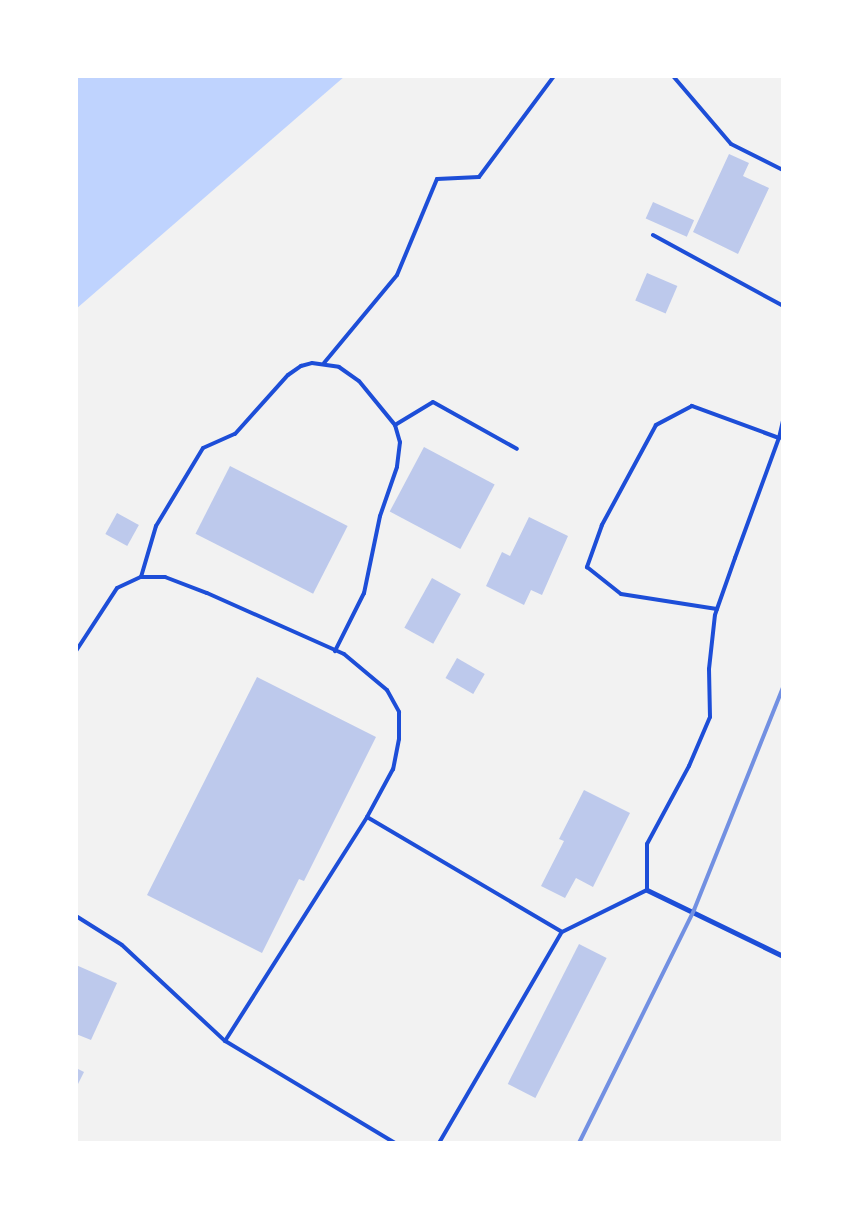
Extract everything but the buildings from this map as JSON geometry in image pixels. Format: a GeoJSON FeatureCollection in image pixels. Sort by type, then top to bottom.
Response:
{"type":"FeatureCollection","features":[{"type":"Feature","properties":{"kind":"street"},"geometry":{"type":"LineString","coordinates":[[647,890],[783,956]]}},
{"type":"Feature","properties":{"kind":"lane"},"geometry":{"type":"LineString","coordinates":[[324,363],[397,275],[437,179],[479,177],[554,76]]}},
{"type":"Feature","properties":{"kind":"lane"},"geometry":{"type":"LineString","coordinates":[[673,76],[731,144],[783,170]]}},
{"type":"Feature","properties":{"kind":"lane"},"geometry":{"type":"LineString","coordinates":[[653,235],[783,306]]}},
{"type":"Feature","properties":{"kind":"lane"},"geometry":{"type":"LineString","coordinates":[[141,578],[156,526],[203,448],[235,434],[288,375],[301,366],[324,363],[339,367],[359,381],[395,425],[400,442],[397,467],[380,516],[364,593],[335,650]]}},
{"type":"Feature","properties":{"kind":"lane"},"geometry":{"type":"LineString","coordinates":[[395,425],[433,402],[517,449]]}},
{"type":"Feature","properties":{"kind":"lane"},"geometry":{"type":"LineString","coordinates":[[717,609],[621,594],[587,567],[602,525],[656,425],[692,406],[779,438]]}},
{"type":"Feature","properties":{"kind":"lane"},"geometry":{"type":"LineString","coordinates":[[438,1143],[562,932],[647,890],[647,844],[710,716],[709,669],[717,609],[779,438],[783,421]]}},
{"type":"Feature","properties":{"kind":"lane"},"geometry":{"type":"LineString","coordinates":[[76,651],[117,588],[141,578],[165,577],[207,593],[335,650],[387,690],[400,712],[400,739],[393,769],[367,817],[225,1041]]}},
{"type":"Feature","properties":{"kind":"lane"},"geometry":{"type":"LineString","coordinates":[[367,817],[562,932]]}},
{"type":"Feature","properties":{"kind":"lane"},"geometry":{"type":"LineString","coordinates":[[76,916],[122,945],[225,1041],[395,1143]]}},
{"type":"Feature","properties":{"kind":"water"},"geometry":{"type":"Polygon","coordinates":[[[76,76],[345,76],[76,309],[76,76]]]}},
{"type":"Feature","properties":{"kind":"railway"},"geometry":{"type":"LineString","coordinates":[[579,1143],[694,910],[783,688]]}}]}
